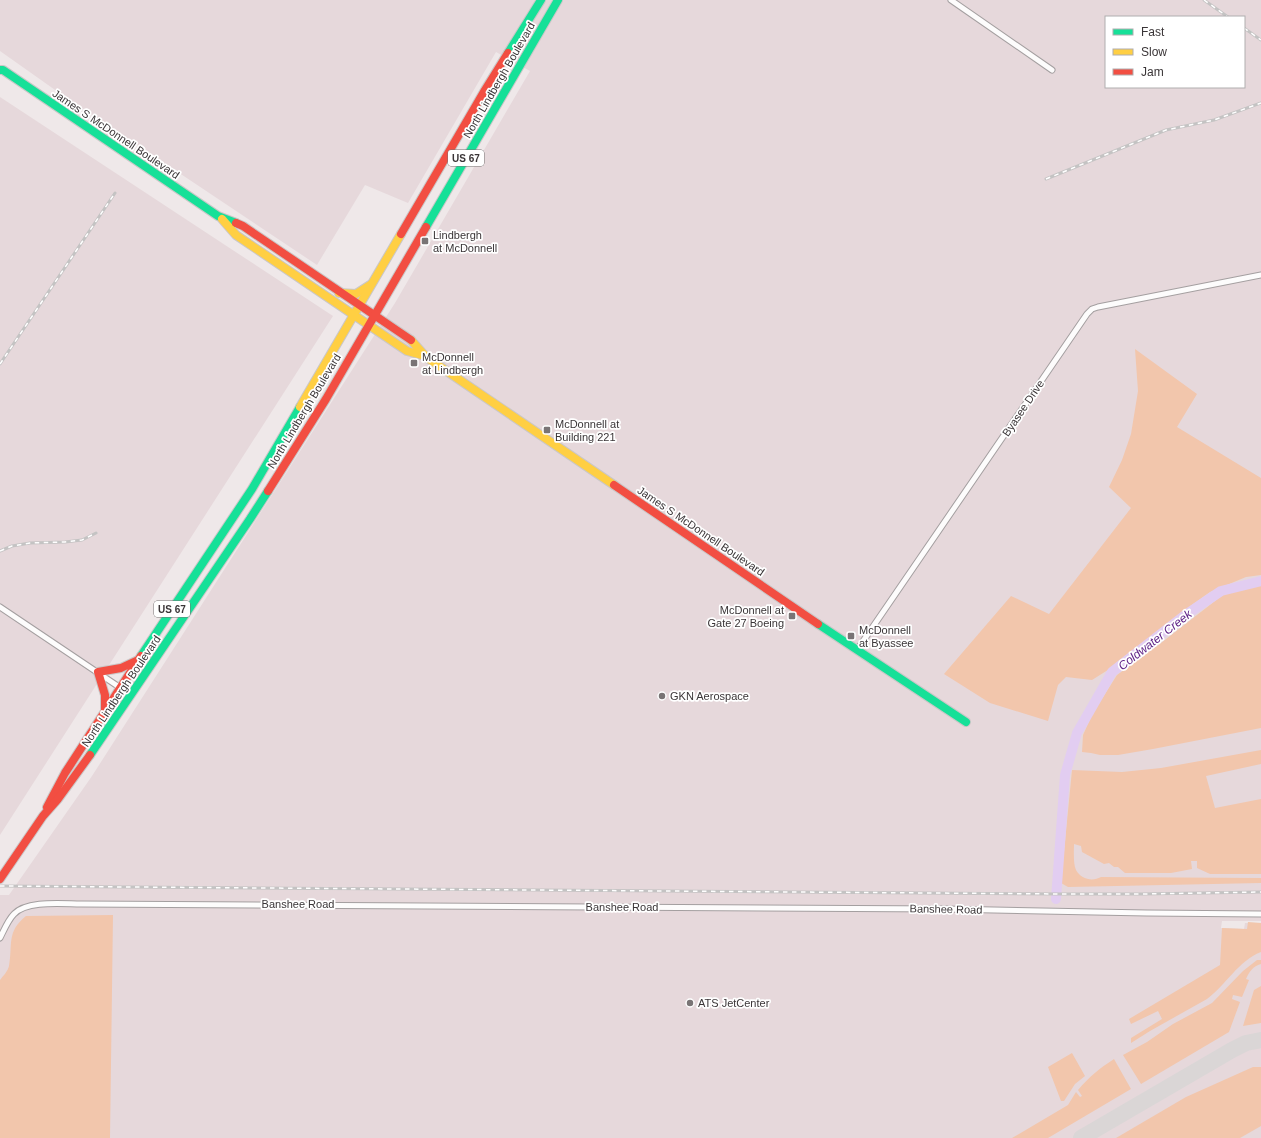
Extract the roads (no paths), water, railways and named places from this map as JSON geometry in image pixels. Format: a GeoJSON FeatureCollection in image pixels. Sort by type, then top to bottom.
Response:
{"type":"FeatureCollection","features":[{"type":"Feature","properties":{"kind":"main road","name":"North Lindbergh Boulevard"},"geometry":{"type":"LineString","coordinates":[[43,816],[65,773],[104,711],[242,506],[481,97],[542,0]]}},
{"type":"Feature","properties":{"kind":"main road","name":"North Lindbergh Boulevard"},"geometry":{"type":"LineString","coordinates":[[0,879],[43,816],[82,768],[250,519],[322,404],[369,325],[558,0]]}},
{"type":"Feature","properties":{"kind":"main road","name":"James S McDonnell Boulevard"},"geometry":{"type":"LineString","coordinates":[[1,68],[218,216],[236,235],[407,351],[426,357]]}},
{"type":"Feature","properties":{"kind":"main road","name":"James S McDonnell Boulevard"},"geometry":{"type":"LineString","coordinates":[[218,216],[243,226],[339,293],[412,341],[426,357],[484,398],[966,722]]}},
{"type":"Feature","properties":{"kind":"main road"},"geometry":{"type":"LineString","coordinates":[[339,293],[356,294],[373,283]]}},
{"type":"Feature","properties":{"kind":"main road"},"geometry":{"type":"LineString","coordinates":[[104,711],[106,698],[98,672],[121,668],[138,660]]}},
{"type":"Feature","properties":{"kind":"street"},"geometry":{"type":"LineString","coordinates":[[951,0],[1052,70]]}},
{"type":"Feature","properties":{"kind":"street","name":"Byasee Drive"},"geometry":{"type":"LineString","coordinates":[[857,650],[1084,319],[1092,310],[1098,307],[1261,275]]}},
{"type":"Feature","properties":{"kind":"street"},"geometry":{"type":"LineString","coordinates":[[0,606],[131,695]]}},
{"type":"Feature","properties":{"kind":"street","name":"Banshee Road"},"geometry":{"type":"LineString","coordinates":[[0,938],[10,918],[23,908],[36,905],[74,904],[148,903],[937,909],[1261,914]]}},
{"type":"Feature","properties":{"kind":"waterway","name":"Coldwater Creek"},"geometry":{"type":"LineString","coordinates":[[1056,899],[1065,775],[1077,733],[1112,672],[1184,616],[1221,591],[1261,581]]}},
{"type":"Feature","properties":{"kind":"railway"},"geometry":{"type":"LineString","coordinates":[[1204,0],[1227,16]]}},
{"type":"Feature","properties":{"kind":"railway"},"geometry":{"type":"LineString","coordinates":[[1245,29],[1261,40]]}},
{"type":"Feature","properties":{"kind":"railway"},"geometry":{"type":"LineString","coordinates":[[1046,179],[1166,130],[1214,120],[1261,103]]}},
{"type":"Feature","properties":{"kind":"railway"},"geometry":{"type":"LineString","coordinates":[[0,364],[115,193]]}},
{"type":"Feature","properties":{"kind":"railway"},"geometry":{"type":"LineString","coordinates":[[0,551],[12,546],[30,543],[82,540],[96,533]]}},
{"type":"Feature","properties":{"kind":"railway"},"geometry":{"type":"LineString","coordinates":[[0,886],[1063,894],[1261,892]]}},
{"type":"Feature","properties":{"kind":"place","name":"Lindbergh at McDonnell"},"geometry":{"type":"Point","coordinates":[425,241]}},
{"type":"Feature","properties":{"kind":"place","name":"McDonnell at Lindbergh"},"geometry":{"type":"Point","coordinates":[414,363]}},
{"type":"Feature","properties":{"kind":"place","name":"McDonnell at Building 221"},"geometry":{"type":"Point","coordinates":[547,430]}},
{"type":"Feature","properties":{"kind":"place","name":"McDonnell at Gate 27 Boeing"},"geometry":{"type":"Point","coordinates":[792,616]}},
{"type":"Feature","properties":{"kind":"place","name":"McDonnell at Byassee"},"geometry":{"type":"Point","coordinates":[851,636]}},
{"type":"Feature","properties":{"kind":"place","name":"GKN Aerospace"},"geometry":{"type":"Point","coordinates":[662,696]}},
{"type":"Feature","properties":{"kind":"place","name":"ATS JetCenter"},"geometry":{"type":"Point","coordinates":[690,1003]}}]}
